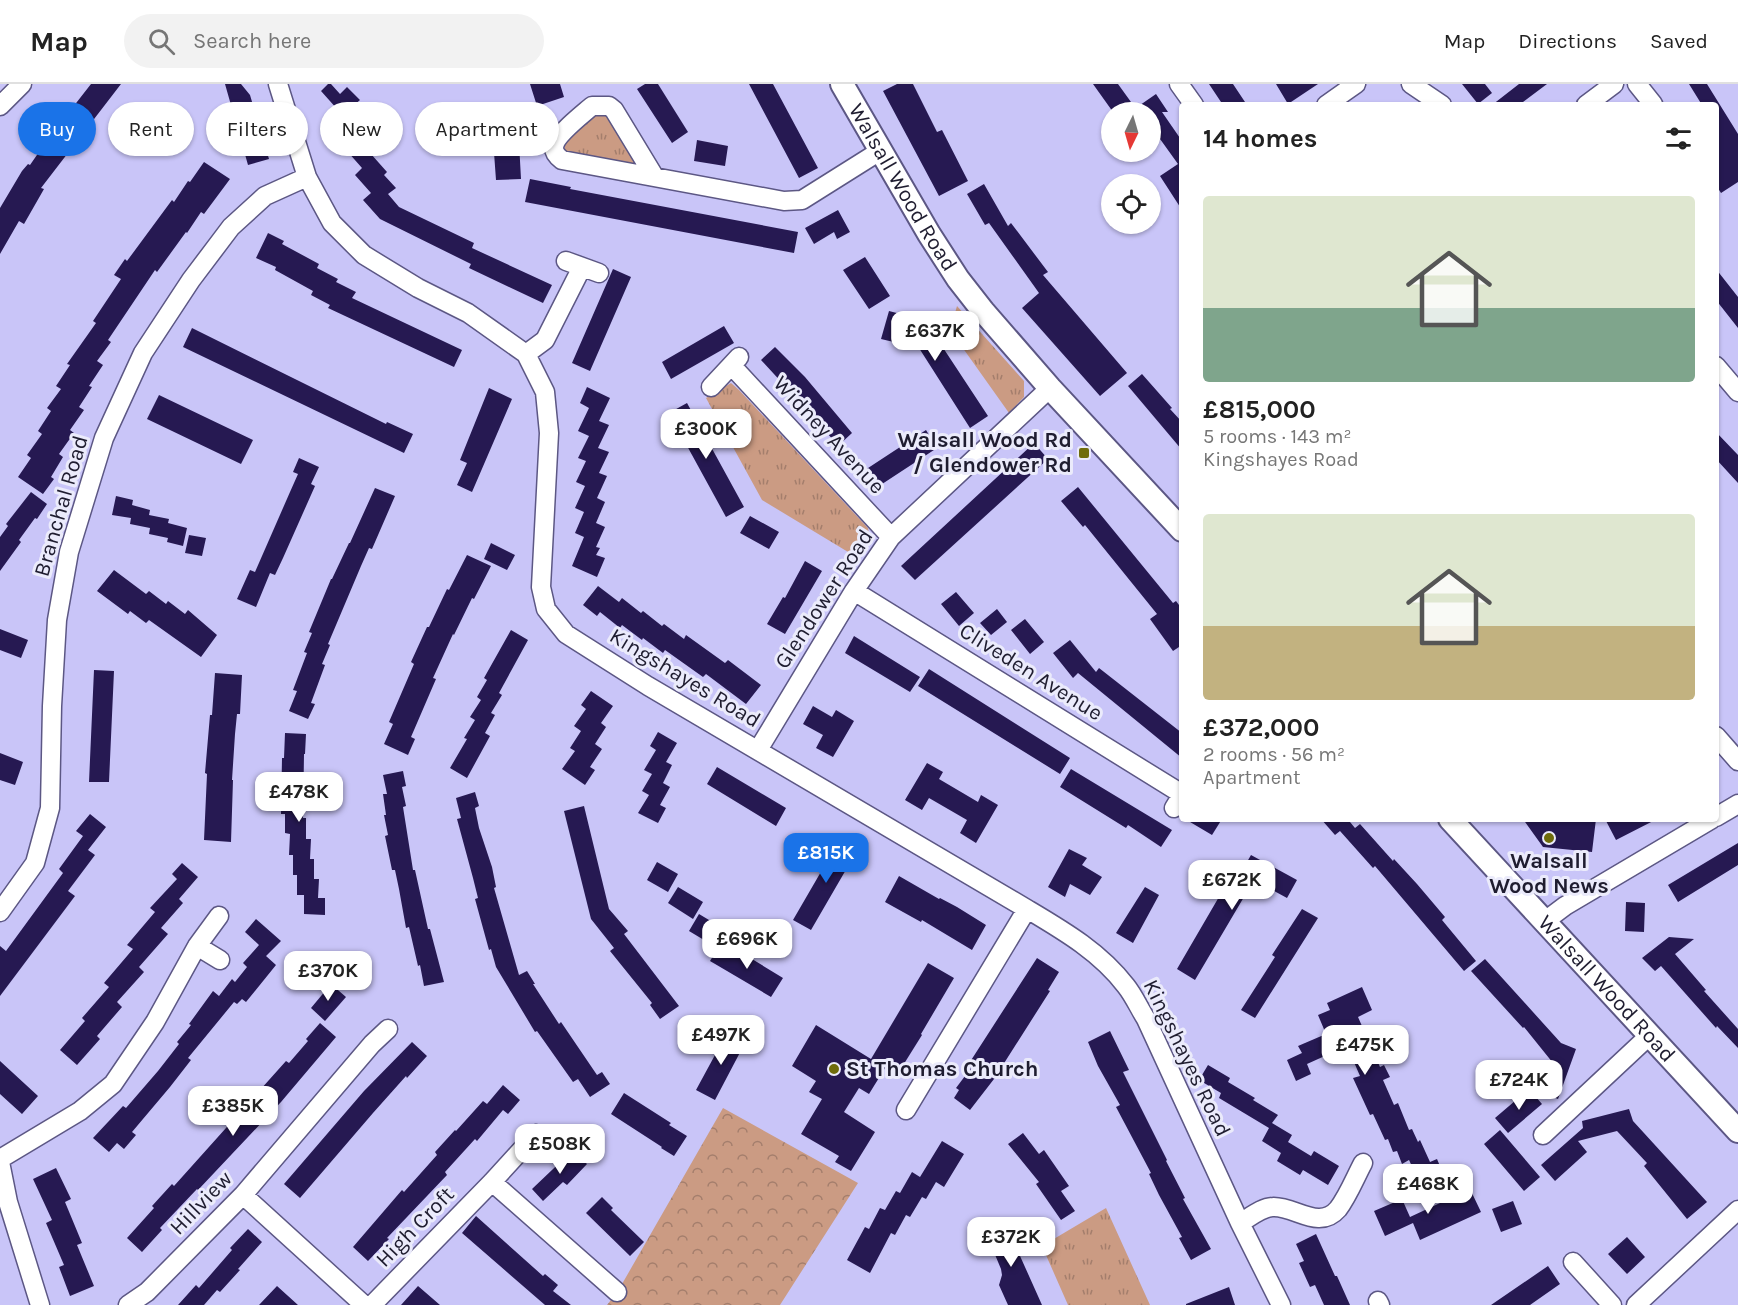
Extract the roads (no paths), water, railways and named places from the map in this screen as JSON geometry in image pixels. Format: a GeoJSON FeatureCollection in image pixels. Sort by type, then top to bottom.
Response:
{"type":"FeatureCollection","features":[{"type":"Feature","properties":{"kind":"street"},"geometry":{"type":"LineString","coordinates":[[0,106],[22,84]]}},
{"type":"Feature","properties":{"kind":"street","name":"Kingshayes Road"},"geometry":{"type":"LineString","coordinates":[[278,84],[307,177],[332,223],[364,255],[418,288],[468,313],[526,354],[544,392],[549,433],[541,587],[546,609],[566,634],[648,686],[1027,909],[1093,952],[1109,966],[1128,988],[1150,1028],[1240,1223],[1281,1305]]}},
{"type":"Feature","properties":{"kind":"street","name":"Walsall Wood Road"},"geometry":{"type":"LineString","coordinates":[[842,84],[929,234],[958,279],[1050,388],[1179,527]]}},
{"type":"Feature","properties":{"kind":"street"},"geometry":{"type":"LineString","coordinates":[[1179,84],[1192,102]]}},
{"type":"Feature","properties":{"kind":"street"},"geometry":{"type":"LineString","coordinates":[[1330,102],[1356,84]]}},
{"type":"Feature","properties":{"kind":"street"},"geometry":{"type":"LineString","coordinates":[[1411,84],[1438,102]]}},
{"type":"Feature","properties":{"kind":"street"},"geometry":{"type":"LineString","coordinates":[[1590,102],[1614,84]]}},
{"type":"Feature","properties":{"kind":"street"},"geometry":{"type":"LineString","coordinates":[[1637,84],[1651,102]]}},
{"type":"Feature","properties":{"kind":"street"},"geometry":{"type":"LineString","coordinates":[[654,176],[614,110],[609,106],[592,106],[559,137],[554,146],[562,160],[784,201],[802,200],[880,151]]}},
{"type":"Feature","properties":{"kind":"street","name":"Branchal Road"},"geometry":{"type":"LineString","coordinates":[[0,912],[35,863],[50,808],[57,620],[69,552],[105,438],[143,353],[191,280],[231,227],[265,196],[307,177]]}},
{"type":"Feature","properties":{"kind":"street"},"geometry":{"type":"LineString","coordinates":[[526,354],[545,340],[582,267]]}},
{"type":"Feature","properties":{"kind":"street","name":"Widney Avenue"},"geometry":{"type":"LineString","coordinates":[[711,387],[736,361],[891,537]]}},
{"type":"Feature","properties":{"kind":"street"},"geometry":{"type":"LineString","coordinates":[[1719,370],[1738,392]]}},
{"type":"Feature","properties":{"kind":"street","name":"Glendower Road"},"geometry":{"type":"LineString","coordinates":[[758,750],[854,591],[891,537],[1050,388]]}},
{"type":"Feature","properties":{"kind":"street","name":"Cliveden Avenue"},"geometry":{"type":"LineString","coordinates":[[854,591],[1179,799]]}},
{"type":"Feature","properties":{"kind":"street"},"geometry":{"type":"LineString","coordinates":[[1719,739],[1738,761]]}},
{"type":"Feature","properties":{"kind":"street"},"geometry":{"type":"LineString","coordinates":[[1719,815],[1738,804]]}},
{"type":"Feature","properties":{"kind":"street","name":"Walsall Wood Road"},"geometry":{"type":"LineString","coordinates":[[1453,822],[1738,1131]]}},
{"type":"Feature","properties":{"kind":"street"},"geometry":{"type":"LineString","coordinates":[[1545,921],[1565,906],[1707,822]]}},
{"type":"Feature","properties":{"kind":"street"},"geometry":{"type":"LineString","coordinates":[[906,1110],[1027,909]]}},
{"type":"Feature","properties":{"kind":"street"},"geometry":{"type":"LineString","coordinates":[[40,1305],[8,1202],[0,1161],[80,1111],[113,1084],[155,1022],[197,946],[219,916]]}},
{"type":"Feature","properties":{"kind":"street"},"geometry":{"type":"LineString","coordinates":[[197,946],[220,960]]}},
{"type":"Feature","properties":{"kind":"street","name":"Hillview"},"geometry":{"type":"LineString","coordinates":[[128,1305],[147,1292],[243,1196],[367,1039],[388,1029]]}},
{"type":"Feature","properties":{"kind":"street"},"geometry":{"type":"LineString","coordinates":[[1543,1135],[1650,1035]]}},
{"type":"Feature","properties":{"kind":"street","name":"High Croft"},"geometry":{"type":"LineString","coordinates":[[372,1305],[536,1134]]}},
{"type":"Feature","properties":{"kind":"street"},"geometry":{"type":"LineString","coordinates":[[1240,1223],[1274,1207],[1283,1207],[1311,1218],[1326,1218],[1338,1209],[1363,1163]]}},
{"type":"Feature","properties":{"kind":"street"},"geometry":{"type":"LineString","coordinates":[[492,1182],[595,1261],[617,1292]]}},
{"type":"Feature","properties":{"kind":"street"},"geometry":{"type":"LineString","coordinates":[[243,1196],[364,1305]]}},
{"type":"Feature","properties":{"kind":"street"},"geometry":{"type":"LineString","coordinates":[[1636,1305],[1738,1210]]}},
{"type":"Feature","properties":{"kind":"street"},"geometry":{"type":"LineString","coordinates":[[1573,1262],[1612,1305]]}},
{"type":"Feature","properties":{"kind":"place","name":"Walsall Wood Rd / Glendower Rd"},"geometry":{"type":"Point","coordinates":[1084,453]}},
{"type":"Feature","properties":{"kind":"place","name":"Walsall Wood News"},"geometry":{"type":"Point","coordinates":[1549,838]}},
{"type":"Feature","properties":{"kind":"place","name":"St Thomas Church"},"geometry":{"type":"Point","coordinates":[834,1069]}}]}
